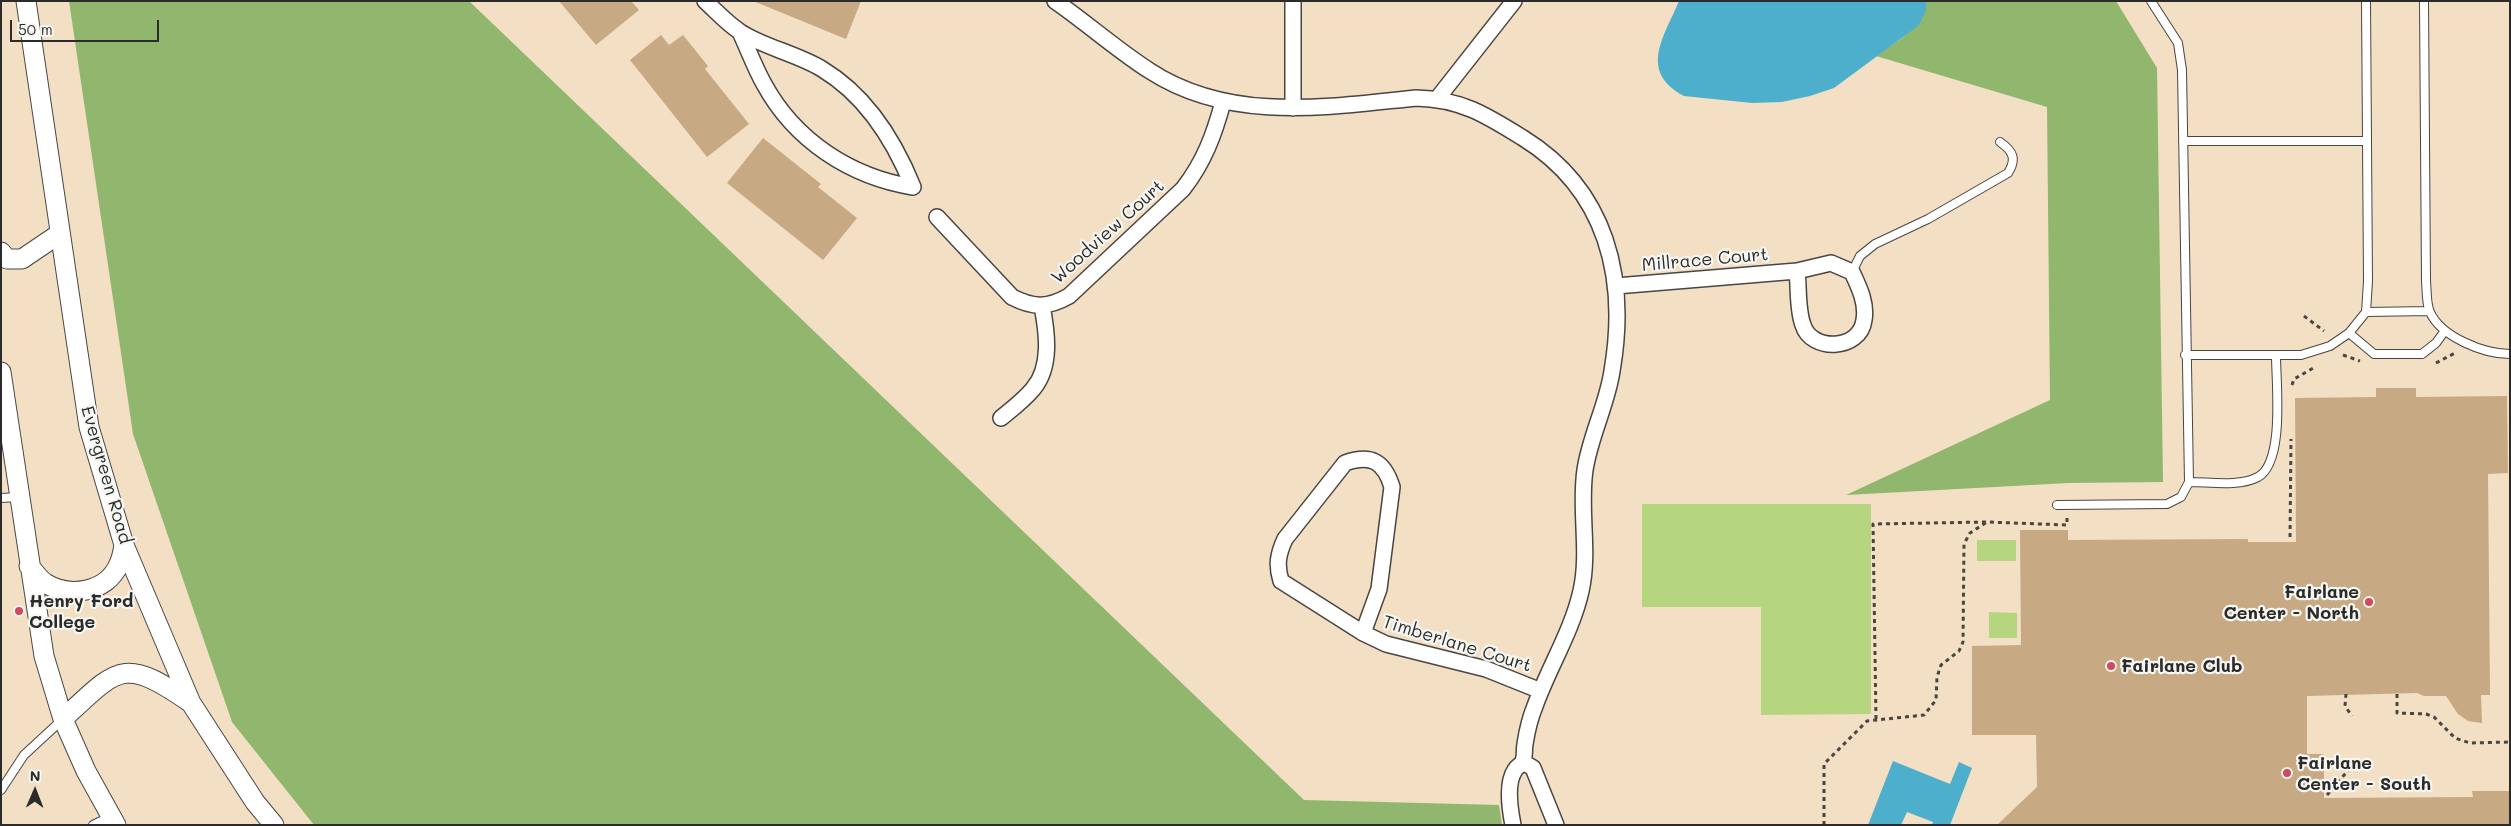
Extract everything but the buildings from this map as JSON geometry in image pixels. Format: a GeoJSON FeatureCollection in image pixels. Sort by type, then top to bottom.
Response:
{"type":"FeatureCollection","features":[{"type":"Feature","properties":{"kind":"street","name":"Evergreen Road"},"geometry":{"type":"LineString","coordinates":[[26,1],[89,427],[124,545],[191,702],[255,802],[274,825]]}},
{"type":"Feature","properties":{"kind":"street"},"geometry":{"type":"LineString","coordinates":[[704,1],[740,32],[822,69],[846,86],[867,107],[886,132],[902,159],[913,187],[884,182],[857,171],[827,154],[801,132],[765,85],[740,32]]}},
{"type":"Feature","properties":{"kind":"street"},"geometry":{"type":"LineString","coordinates":[[1055,1],[1150,71],[1182,88],[1223,102],[1293,108],[1437,99],[1458,103],[1481,113],[1545,152],[1560,166],[1582,193],[1599,223],[1611,255],[1616,286],[1616,324],[1612,372],[1592,435],[1585,470],[1582,590],[1573,618],[1534,709],[1523,762],[1515,770],[1510,784],[1513,825]]}},
{"type":"Feature","properties":{"kind":"street"},"geometry":{"type":"LineString","coordinates":[[1293,1],[1293,108]]}},
{"type":"Feature","properties":{"kind":"street"},"geometry":{"type":"LineString","coordinates":[[1437,99],[1514,1]]}},
{"type":"Feature","properties":{"kind":"street","name":"Woodview Court"},"geometry":{"type":"LineString","coordinates":[[937,217],[1012,296],[1026,304],[1042,306],[1055,304],[1069,296],[1183,190],[1207,153],[1223,102]]}},
{"type":"Feature","properties":{"kind":"street"},"geometry":{"type":"LineString","coordinates":[[1,252],[7,259],[22,259],[59,234]]}},
{"type":"Feature","properties":{"kind":"street","name":"Millrace Court"},"geometry":{"type":"LineString","coordinates":[[1616,286],[1797,271],[1831,263],[1852,272]]}},
{"type":"Feature","properties":{"kind":"street"},"geometry":{"type":"LineString","coordinates":[[1797,271],[1803,327],[1817,341],[1838,346],[1856,337],[1864,321],[1862,292],[1852,272]]}},
{"type":"Feature","properties":{"kind":"street"},"geometry":{"type":"LineString","coordinates":[[1001,418],[1034,388],[1041,374],[1046,357],[1048,334],[1042,306]]}},
{"type":"Feature","properties":{"kind":"street"},"geometry":{"type":"LineString","coordinates":[[1,372],[10,498],[29,566],[44,656],[63,719],[86,771],[113,821]]}},
{"type":"Feature","properties":{"kind":"street","name":"Timberlane Court"},"geometry":{"type":"LineString","coordinates":[[1363,633],[1379,589],[1392,487],[1387,472],[1374,460],[1358,458],[1345,463],[1285,539],[1278,552],[1277,568],[1281,581],[1363,633],[1386,644],[1486,669],[1541,690]]}},
{"type":"Feature","properties":{"kind":"street"},"geometry":{"type":"LineString","coordinates":[[29,566],[43,582],[63,592],[85,591],[105,582],[119,566],[124,545]]}},
{"type":"Feature","properties":{"kind":"street"},"geometry":{"type":"LineString","coordinates":[[63,719],[100,684],[123,672],[150,678],[191,702]]}},
{"type":"Feature","properties":{"kind":"street"},"geometry":{"type":"LineString","coordinates":[[1523,762],[1533,768],[1556,825]]}},
{"type":"Feature","properties":{"kind":"lane"},"geometry":{"type":"LineString","coordinates":[[2057,505],[2166,504],[2181,497],[2189,482],[2182,70],[2178,43],[2151,1]]}},
{"type":"Feature","properties":{"kind":"lane"},"geometry":{"type":"LineString","coordinates":[[2186,355],[2301,355],[2330,346],[2349,333],[2366,312],[2366,1]]}},
{"type":"Feature","properties":{"kind":"lane"},"geometry":{"type":"LineString","coordinates":[[2424,1],[2426,281],[2429,311],[2444,332],[2476,346],[2501,354],[2510,354]]}},
{"type":"Feature","properties":{"kind":"lane"},"geometry":{"type":"LineString","coordinates":[[2183,141],[2367,141]]}},
{"type":"Feature","properties":{"kind":"lane"},"geometry":{"type":"LineString","coordinates":[[1852,272],[1860,256],[1875,244],[1928,219],[1976,189],[2008,173],[2014,157],[2011,149],[2000,142]]}},
{"type":"Feature","properties":{"kind":"lane"},"geometry":{"type":"LineString","coordinates":[[2366,312],[2429,311]]}},
{"type":"Feature","properties":{"kind":"lane"},"geometry":{"type":"LineString","coordinates":[[2349,333],[2374,354],[2422,354],[2444,332]]}},
{"type":"Feature","properties":{"kind":"lane"},"geometry":{"type":"LineString","coordinates":[[2189,482],[2241,482],[2259,476],[2270,465],[2276,447],[2276,355]]}},
{"type":"Feature","properties":{"kind":"lane"},"geometry":{"type":"LineString","coordinates":[[1,790],[24,755],[63,719]]}},
{"type":"Feature","properties":{"kind":"lane"},"geometry":{"type":"LineString","coordinates":[[93,825],[113,821]]}},
{"type":"Feature","properties":{"kind":"path"},"geometry":{"type":"LineString","coordinates":[[2304,316],[2324,331]]}},
{"type":"Feature","properties":{"kind":"path"},"geometry":{"type":"LineString","coordinates":[[2292,393],[2294,379],[2318,365]]}},
{"type":"Feature","properties":{"kind":"path"},"geometry":{"type":"LineString","coordinates":[[2290,537],[2291,431]]}},
{"type":"Feature","properties":{"kind":"path"},"geometry":{"type":"LineString","coordinates":[[1876,720],[1873,524],[1987,522],[2067,525]]}},
{"type":"Feature","properties":{"kind":"path"},"geometry":{"type":"LineString","coordinates":[[1824,825],[1824,764],[1867,721],[1924,715],[1936,700],[1937,677],[1941,665],[1959,651],[1963,642],[1964,544],[1970,533],[1987,522]]}},
{"type":"Feature","properties":{"kind":"path"},"geometry":{"type":"LineString","coordinates":[[2346,694],[2345,706],[2352,716]]}},
{"type":"Feature","properties":{"kind":"path"},"geometry":{"type":"LineString","coordinates":[[2397,694],[2397,713],[2426,714],[2434,717],[2455,738],[2470,743],[2510,742]]}},
{"type":"Feature","properties":{"kind":"path"},"geometry":{"type":"LineString","coordinates":[[2327,795],[2351,767]]}},
{"type":"Feature","properties":{"kind":"green space"},"geometry":{"type":"Polygon","coordinates":[[[69,1],[469,1],[1304,800],[1499,805],[1502,825],[314,825],[232,722],[133,434],[69,1]]]}},
{"type":"Feature","properties":{"kind":"green space"},"geometry":{"type":"Polygon","coordinates":[[[1927,1],[2116,1],[2157,68],[2163,482],[2069,483],[1846,495],[2050,400],[2047,107],[1876,56],[1914,27],[1924,11],[1927,1]]]}},
{"type":"Feature","properties":{"kind":"green space"},"geometry":{"type":"Polygon","coordinates":[[[1642,504],[1871,504],[1871,714],[1761,715],[1761,607],[1642,607],[1642,504]]]}},
{"type":"Feature","properties":{"kind":"green space"},"geometry":{"type":"Polygon","coordinates":[[[1977,540],[2016,540],[2016,561],[1977,561],[1977,540]]]}},
{"type":"Feature","properties":{"kind":"green space"},"geometry":{"type":"Polygon","coordinates":[[[1989,612],[2017,613],[2017,638],[1989,638],[1989,612]]]}},
{"type":"Feature","properties":{"kind":"water"},"geometry":{"type":"Polygon","coordinates":[[[1679,1],[1927,1],[1925,13],[1918,26],[1834,88],[1782,102],[1752,103],[1684,96],[1670,86],[1662,76],[1658,64],[1659,53],[1662,40],[1679,1]]]}},
{"type":"Feature","properties":{"kind":"water"},"geometry":{"type":"Polygon","coordinates":[[[1893,761],[1950,784],[1959,762],[1972,768],[1950,825],[1932,825],[1933,822],[1907,812],[1901,825],[1868,825],[1893,761]]]}},
{"type":"Feature","properties":{"kind":"place","name":"Fairlane Center - North"},"geometry":{"type":"Point","coordinates":[2369,602]}},
{"type":"Feature","properties":{"kind":"place","name":"Henry Ford College"},"geometry":{"type":"Point","coordinates":[19,611]}},
{"type":"Feature","properties":{"kind":"place","name":"Fairlane Club"},"geometry":{"type":"Point","coordinates":[2111,666]}},
{"type":"Feature","properties":{"kind":"place","name":"Fairlane Center - South"},"geometry":{"type":"Point","coordinates":[2287,773]}}]}
